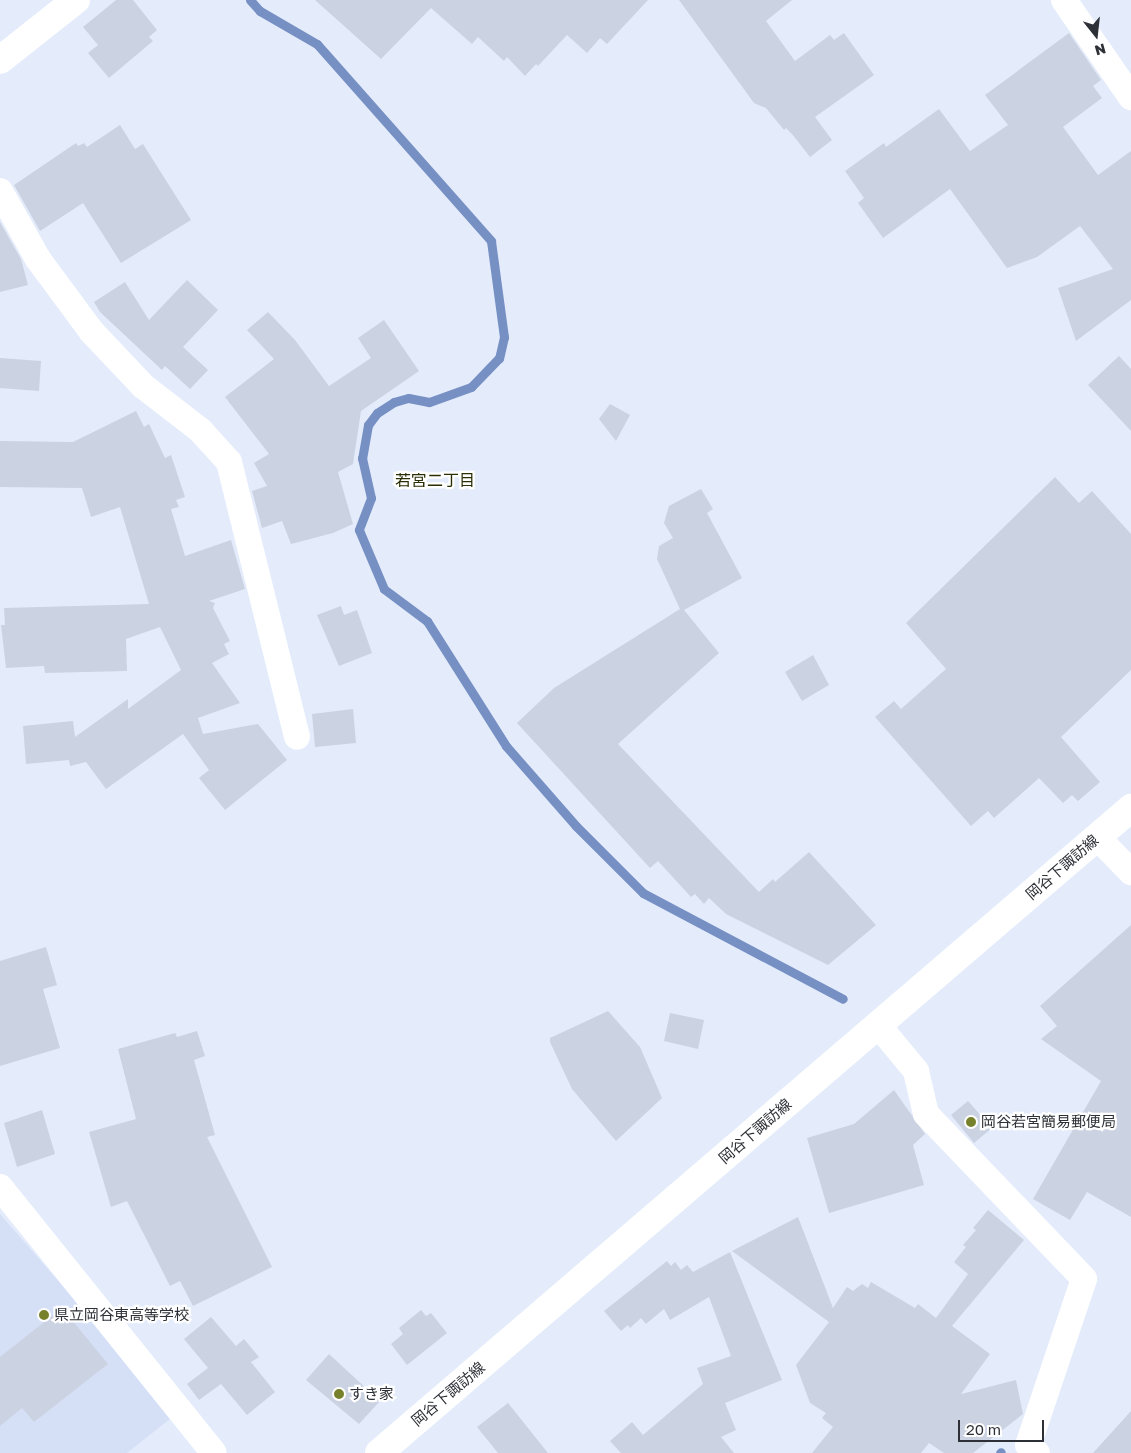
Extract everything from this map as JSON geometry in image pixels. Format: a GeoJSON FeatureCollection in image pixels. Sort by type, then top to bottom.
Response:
{"type":"FeatureCollection","features":[{"type":"Feature","properties":{"kind":"main road"},"geometry":{"type":"LineString","coordinates":[[0,60],[76,0]]}},
{"type":"Feature","properties":{"kind":"main road","name":"岡谷下諏訪線"},"geometry":{"type":"LineString","coordinates":[[379,1453],[1131,808]]}},
{"type":"Feature","properties":{"kind":"street"},"geometry":{"type":"LineString","coordinates":[[1064,0],[1131,97]]}},
{"type":"Feature","properties":{"kind":"street"},"geometry":{"type":"LineString","coordinates":[[0,192],[38,258],[92,332],[143,386],[200,430],[229,462],[296,737]]}},
{"type":"Feature","properties":{"kind":"street"},"geometry":{"type":"LineString","coordinates":[[1097,837],[1131,872]]}},
{"type":"Feature","properties":{"kind":"street"},"geometry":{"type":"LineString","coordinates":[[878,1026],[916,1071],[926,1114],[1084,1280],[1028,1445],[1037,1453]]}},
{"type":"Feature","properties":{"kind":"street"},"geometry":{"type":"LineString","coordinates":[[0,1187],[214,1453]]}},
{"type":"Feature","properties":{"kind":"shaded area","name":"県立岡谷東高等学校"},"geometry":{"type":"Polygon","coordinates":[[[0,1214],[175,1415],[127,1453],[0,1453],[0,1214]]]}},
{"type":"Feature","properties":{"kind":"building"},"geometry":{"type":"Polygon","coordinates":[[[116,0],[133,0],[157,30],[149,37],[153,41],[109,78],[88,53],[98,45],[83,27],[116,0]]]}},
{"type":"Feature","properties":{"kind":"building"},"geometry":{"type":"Polygon","coordinates":[[[315,0],[648,0],[607,44],[600,38],[587,53],[567,35],[538,66],[536,64],[525,76],[507,57],[504,61],[478,37],[472,44],[431,8],[381,59],[315,0]]]}},
{"type":"Feature","properties":{"kind":"building"},"geometry":{"type":"Polygon","coordinates":[[[679,0],[792,0],[766,21],[795,61],[830,35],[834,40],[844,33],[874,75],[815,117],[832,140],[810,157],[792,134],[786,128],[784,130],[766,108],[754,103],[679,0]]]}},
{"type":"Feature","properties":{"kind":"building"},"geometry":{"type":"Polygon","coordinates":[[[1069,33],[1101,80],[1093,86],[1102,98],[1063,127],[1098,175],[1131,151],[1131,300],[1076,341],[1058,288],[1113,269],[1080,226],[1037,257],[1007,268],[950,189],[883,238],[858,203],[864,198],[845,171],[884,143],[886,147],[939,109],[970,151],[1008,125],[985,95],[1069,33]]]}},
{"type":"Feature","properties":{"kind":"building"},"geometry":{"type":"Polygon","coordinates":[[[120,125],[135,149],[143,144],[191,220],[121,263],[83,203],[40,231],[14,185],[76,143],[78,146],[84,143],[87,147],[120,125]]]}},
{"type":"Feature","properties":{"kind":"building"},"geometry":{"type":"Polygon","coordinates":[[[0,222],[21,259],[28,285],[0,292],[0,222]]]}},
{"type":"Feature","properties":{"kind":"building"},"geometry":{"type":"Polygon","coordinates":[[[187,280],[218,310],[183,347],[208,370],[190,389],[165,366],[162,370],[100,312],[94,302],[125,282],[149,320],[187,280]]]}},
{"type":"Feature","properties":{"kind":"building"},"geometry":{"type":"Polygon","coordinates":[[[268,312],[295,340],[329,386],[371,358],[358,338],[384,320],[419,371],[361,411],[353,464],[338,472],[353,524],[333,533],[291,544],[282,521],[262,528],[252,491],[267,486],[254,463],[269,454],[225,397],[274,359],[247,330],[268,312]]]}},
{"type":"Feature","properties":{"kind":"building"},"geometry":{"type":"Polygon","coordinates":[[[1119,356],[1131,369],[1131,431],[1088,385],[1119,356]]]}},
{"type":"Feature","properties":{"kind":"building"},"geometry":{"type":"Polygon","coordinates":[[[0,358],[41,361],[39,391],[0,388],[0,358]]]}},
{"type":"Feature","properties":{"kind":"building"},"geometry":{"type":"Polygon","coordinates":[[[610,404],[630,415],[616,441],[599,419],[610,404]]]}},
{"type":"Feature","properties":{"kind":"building"},"geometry":{"type":"Polygon","coordinates":[[[136,411],[144,427],[149,424],[165,458],[171,455],[185,497],[176,500],[179,507],[171,509],[185,556],[231,540],[245,589],[209,601],[215,603],[213,608],[230,641],[224,644],[229,654],[212,663],[240,703],[198,718],[203,734],[258,724],[287,760],[225,810],[199,778],[209,770],[183,734],[106,789],[86,762],[70,766],[69,760],[26,764],[23,726],[73,721],[75,737],[128,699],[128,709],[181,670],[160,627],[126,639],[127,671],[45,673],[44,666],[6,668],[1,625],[5,625],[4,608],[149,604],[120,507],[91,517],[82,488],[0,487],[0,441],[73,442],[136,411]]]}},
{"type":"Feature","properties":{"kind":"building"},"geometry":{"type":"Polygon","coordinates":[[[1055,477],[1079,503],[1092,491],[1131,534],[1131,670],[1061,737],[1100,782],[1078,801],[1072,795],[1063,803],[1039,778],[994,818],[988,811],[971,826],[875,717],[894,701],[901,709],[946,669],[906,623],[1055,477]]]}},
{"type":"Feature","properties":{"kind":"building"},"geometry":{"type":"Polygon","coordinates":[[[701,489],[713,509],[707,513],[742,578],[684,610],[719,653],[618,744],[759,892],[773,879],[775,882],[809,852],[876,925],[828,965],[726,914],[709,898],[704,904],[695,894],[691,897],[658,861],[650,868],[517,723],[554,688],[680,609],[657,559],[659,546],[673,538],[664,523],[669,506],[701,489]]]}},
{"type":"Feature","properties":{"kind":"building"},"geometry":{"type":"Polygon","coordinates":[[[341,606],[344,615],[357,610],[372,653],[339,666],[317,615],[341,606]]]}},
{"type":"Feature","properties":{"kind":"building"},"geometry":{"type":"Polygon","coordinates":[[[813,655],[829,685],[802,701],[785,672],[813,655]]]}},
{"type":"Feature","properties":{"kind":"building"},"geometry":{"type":"Polygon","coordinates":[[[353,709],[356,743],[315,747],[312,714],[353,709]]]}},
{"type":"Feature","properties":{"kind":"building"},"geometry":{"type":"Polygon","coordinates":[[[1131,925],[1131,1217],[1087,1192],[1070,1220],[1033,1199],[1101,1081],[1041,1039],[1057,1026],[1040,1006],[1131,925]]]}},
{"type":"Feature","properties":{"kind":"building"},"geometry":{"type":"Polygon","coordinates":[[[46,947],[57,985],[43,989],[60,1048],[0,1066],[0,961],[46,947]]]}},
{"type":"Feature","properties":{"kind":"building"},"geometry":{"type":"Polygon","coordinates":[[[608,1011],[640,1047],[662,1098],[616,1141],[572,1089],[550,1042],[550,1038],[608,1011]]]}},
{"type":"Feature","properties":{"kind":"building"},"geometry":{"type":"Polygon","coordinates":[[[670,1013],[704,1020],[698,1049],[664,1041],[670,1013]]]}},
{"type":"Feature","properties":{"kind":"building"},"geometry":{"type":"Polygon","coordinates":[[[197,1031],[205,1056],[194,1060],[215,1135],[207,1137],[272,1267],[193,1306],[180,1281],[170,1286],[127,1201],[111,1207],[89,1132],[136,1119],[118,1049],[175,1033],[177,1037],[197,1031]]]}},
{"type":"Feature","properties":{"kind":"building"},"geometry":{"type":"Polygon","coordinates":[[[894,1090],[925,1134],[913,1145],[924,1185],[829,1213],[807,1138],[854,1124],[894,1090]]]}},
{"type":"Feature","properties":{"kind":"building","name":"岡谷若宮簡易郵便局"},"geometry":{"type":"Polygon","coordinates":[[[968,1101],[992,1128],[974,1143],[951,1115],[968,1101]]]}},
{"type":"Feature","properties":{"kind":"building"},"geometry":{"type":"Polygon","coordinates":[[[42,1110],[55,1154],[17,1167],[4,1123],[42,1110]]]}},
{"type":"Feature","properties":{"kind":"building"},"geometry":{"type":"Polygon","coordinates":[[[988,1210],[1024,1240],[952,1326],[990,1354],[961,1394],[1016,1380],[1023,1414],[973,1453],[944,1453],[929,1443],[921,1453],[812,1453],[833,1427],[822,1418],[826,1413],[810,1403],[796,1365],[829,1322],[732,1251],[798,1217],[833,1308],[847,1287],[853,1291],[862,1284],[868,1288],[871,1282],[915,1308],[918,1304],[936,1318],[968,1274],[954,1262],[966,1247],[963,1245],[976,1230],[973,1228],[988,1210]]]}},
{"type":"Feature","properties":{"kind":"building"},"geometry":{"type":"Polygon","coordinates":[[[730,1252],[782,1380],[725,1403],[736,1430],[721,1437],[734,1453],[621,1453],[610,1441],[632,1422],[643,1435],[703,1384],[697,1368],[731,1356],[709,1297],[670,1320],[664,1309],[646,1324],[641,1318],[630,1328],[628,1325],[621,1331],[604,1311],[667,1261],[671,1266],[675,1262],[681,1270],[687,1265],[693,1272],[730,1252]]]}},
{"type":"Feature","properties":{"kind":"building"},"geometry":{"type":"Polygon","coordinates":[[[62,1308],[108,1364],[34,1422],[22,1408],[0,1426],[0,1357],[62,1308]]]}},
{"type":"Feature","properties":{"kind":"building"},"geometry":{"type":"Polygon","coordinates":[[[421,1310],[426,1316],[431,1313],[447,1333],[407,1365],[391,1344],[403,1334],[399,1328],[421,1310]]]}},
{"type":"Feature","properties":{"kind":"building"},"geometry":{"type":"Polygon","coordinates":[[[211,1317],[236,1346],[244,1339],[259,1357],[251,1362],[275,1392],[247,1415],[221,1384],[199,1400],[187,1384],[208,1368],[184,1339],[211,1317]]]}},
{"type":"Feature","properties":{"kind":"building"},"geometry":{"type":"Polygon","coordinates":[[[329,1354],[380,1401],[359,1424],[306,1380],[329,1354]]]}},
{"type":"Feature","properties":{"kind":"building"},"geometry":{"type":"Polygon","coordinates":[[[508,1403],[548,1453],[498,1453],[477,1427],[508,1403]]]}},
{"type":"Feature","properties":{"kind":"building"},"geometry":{"type":"Polygon","coordinates":[[[1131,1411],[1131,1453],[1093,1453],[1131,1411]]]}},
{"type":"Feature","properties":{"kind":"waterway"},"geometry":{"type":"LineString","coordinates":[[250,0],[260,11],[317,44],[491,241],[504,337],[499,358],[471,387],[429,402],[408,398],[394,402],[377,413],[368,425],[362,458],[371,498],[359,530],[384,589],[427,621],[506,746],[576,826],[643,893],[843,999]]}},
{"type":"Feature","properties":{"kind":"place","name":"岡谷若宮簡易郵便局"},"geometry":{"type":"Point","coordinates":[971,1122]}},
{"type":"Feature","properties":{"kind":"place","name":"県立岡谷東高等学校"},"geometry":{"type":"Point","coordinates":[44,1315]}},
{"type":"Feature","properties":{"kind":"place","name":"すき家"},"geometry":{"type":"Point","coordinates":[339,1394]}},
{"type":"Feature","properties":{"kind":"district","name":"若宮二丁目"},"geometry":{"type":"Point","coordinates":[435,480]}}]}
